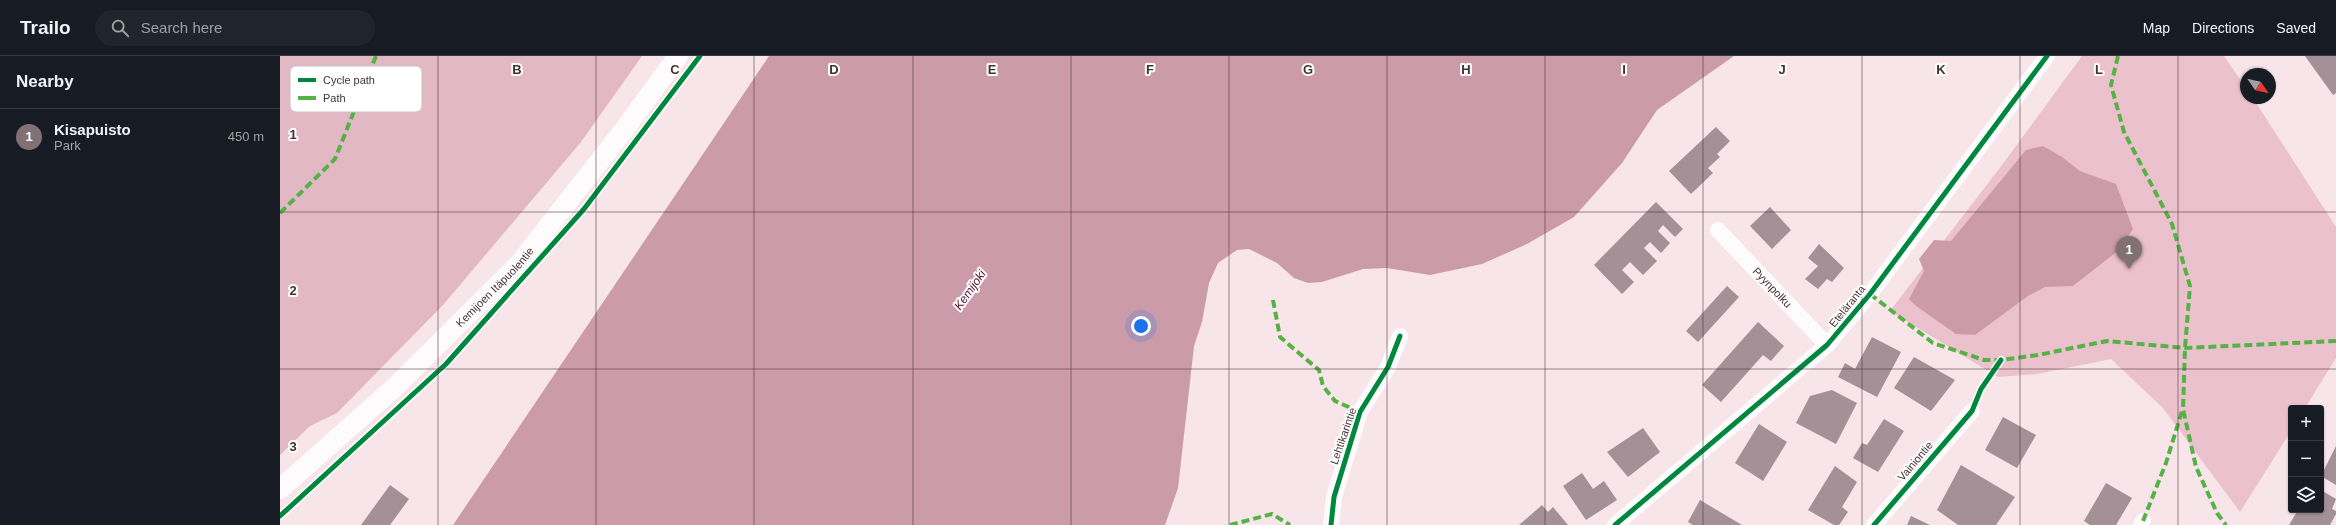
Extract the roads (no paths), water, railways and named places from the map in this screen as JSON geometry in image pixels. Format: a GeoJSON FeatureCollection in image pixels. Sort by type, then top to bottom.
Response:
{"type":"FeatureCollection","features":[{"type":"Feature","properties":{"kind":"main road","name":"Kemijoen Itäpuolentie"},"geometry":{"type":"LineString","coordinates":[[280,489],[394,388],[519,264],[624,130],[678,56]]}},
{"type":"Feature","properties":{"kind":"street","name":"Eteläranta"},"geometry":{"type":"LineString","coordinates":[[1615,525],[1827,345],[1870,294],[2047,56]]}},
{"type":"Feature","properties":{"kind":"street","name":"Pyynpolku"},"geometry":{"type":"LineString","coordinates":[[1718,230],[1827,345]]}},
{"type":"Feature","properties":{"kind":"street","name":"Lehtikarintie"},"geometry":{"type":"LineString","coordinates":[[1331,525],[1334,497],[1360,412],[1388,367],[1400,336]]}},
{"type":"Feature","properties":{"kind":"street","name":"Vainiontie"},"geometry":{"type":"LineString","coordinates":[[1874,525],[1972,410]]}},
{"type":"Feature","properties":{"kind":"water","name":"Kemijoki"},"geometry":{"type":"Polygon","coordinates":[[[769,56],[1734,56],[1657,110],[1622,163],[1574,217],[1527,244],[1482,264],[1430,275],[1387,268],[1363,269],[1322,282],[1308,283],[1294,278],[1277,263],[1249,249],[1237,250],[1218,263],[1209,283],[1202,322],[1194,346],[1178,488],[1165,525],[453,525],[769,56]]]}},
{"type":"Feature","properties":{"kind":"water"},"geometry":{"type":"Polygon","coordinates":[[[2043,146],[2062,157],[2080,171],[2116,184],[2133,229],[2119,250],[2073,286],[2045,287],[2028,296],[1975,335],[1956,334],[1916,306],[1909,299],[1924,271],[1919,259],[1934,240],[1951,241],[2026,150],[2043,146]]]}},
{"type":"Feature","properties":{"kind":"place","name":"Kisapuisto"},"geometry":{"type":"Point","coordinates":[2129,269]}}]}
